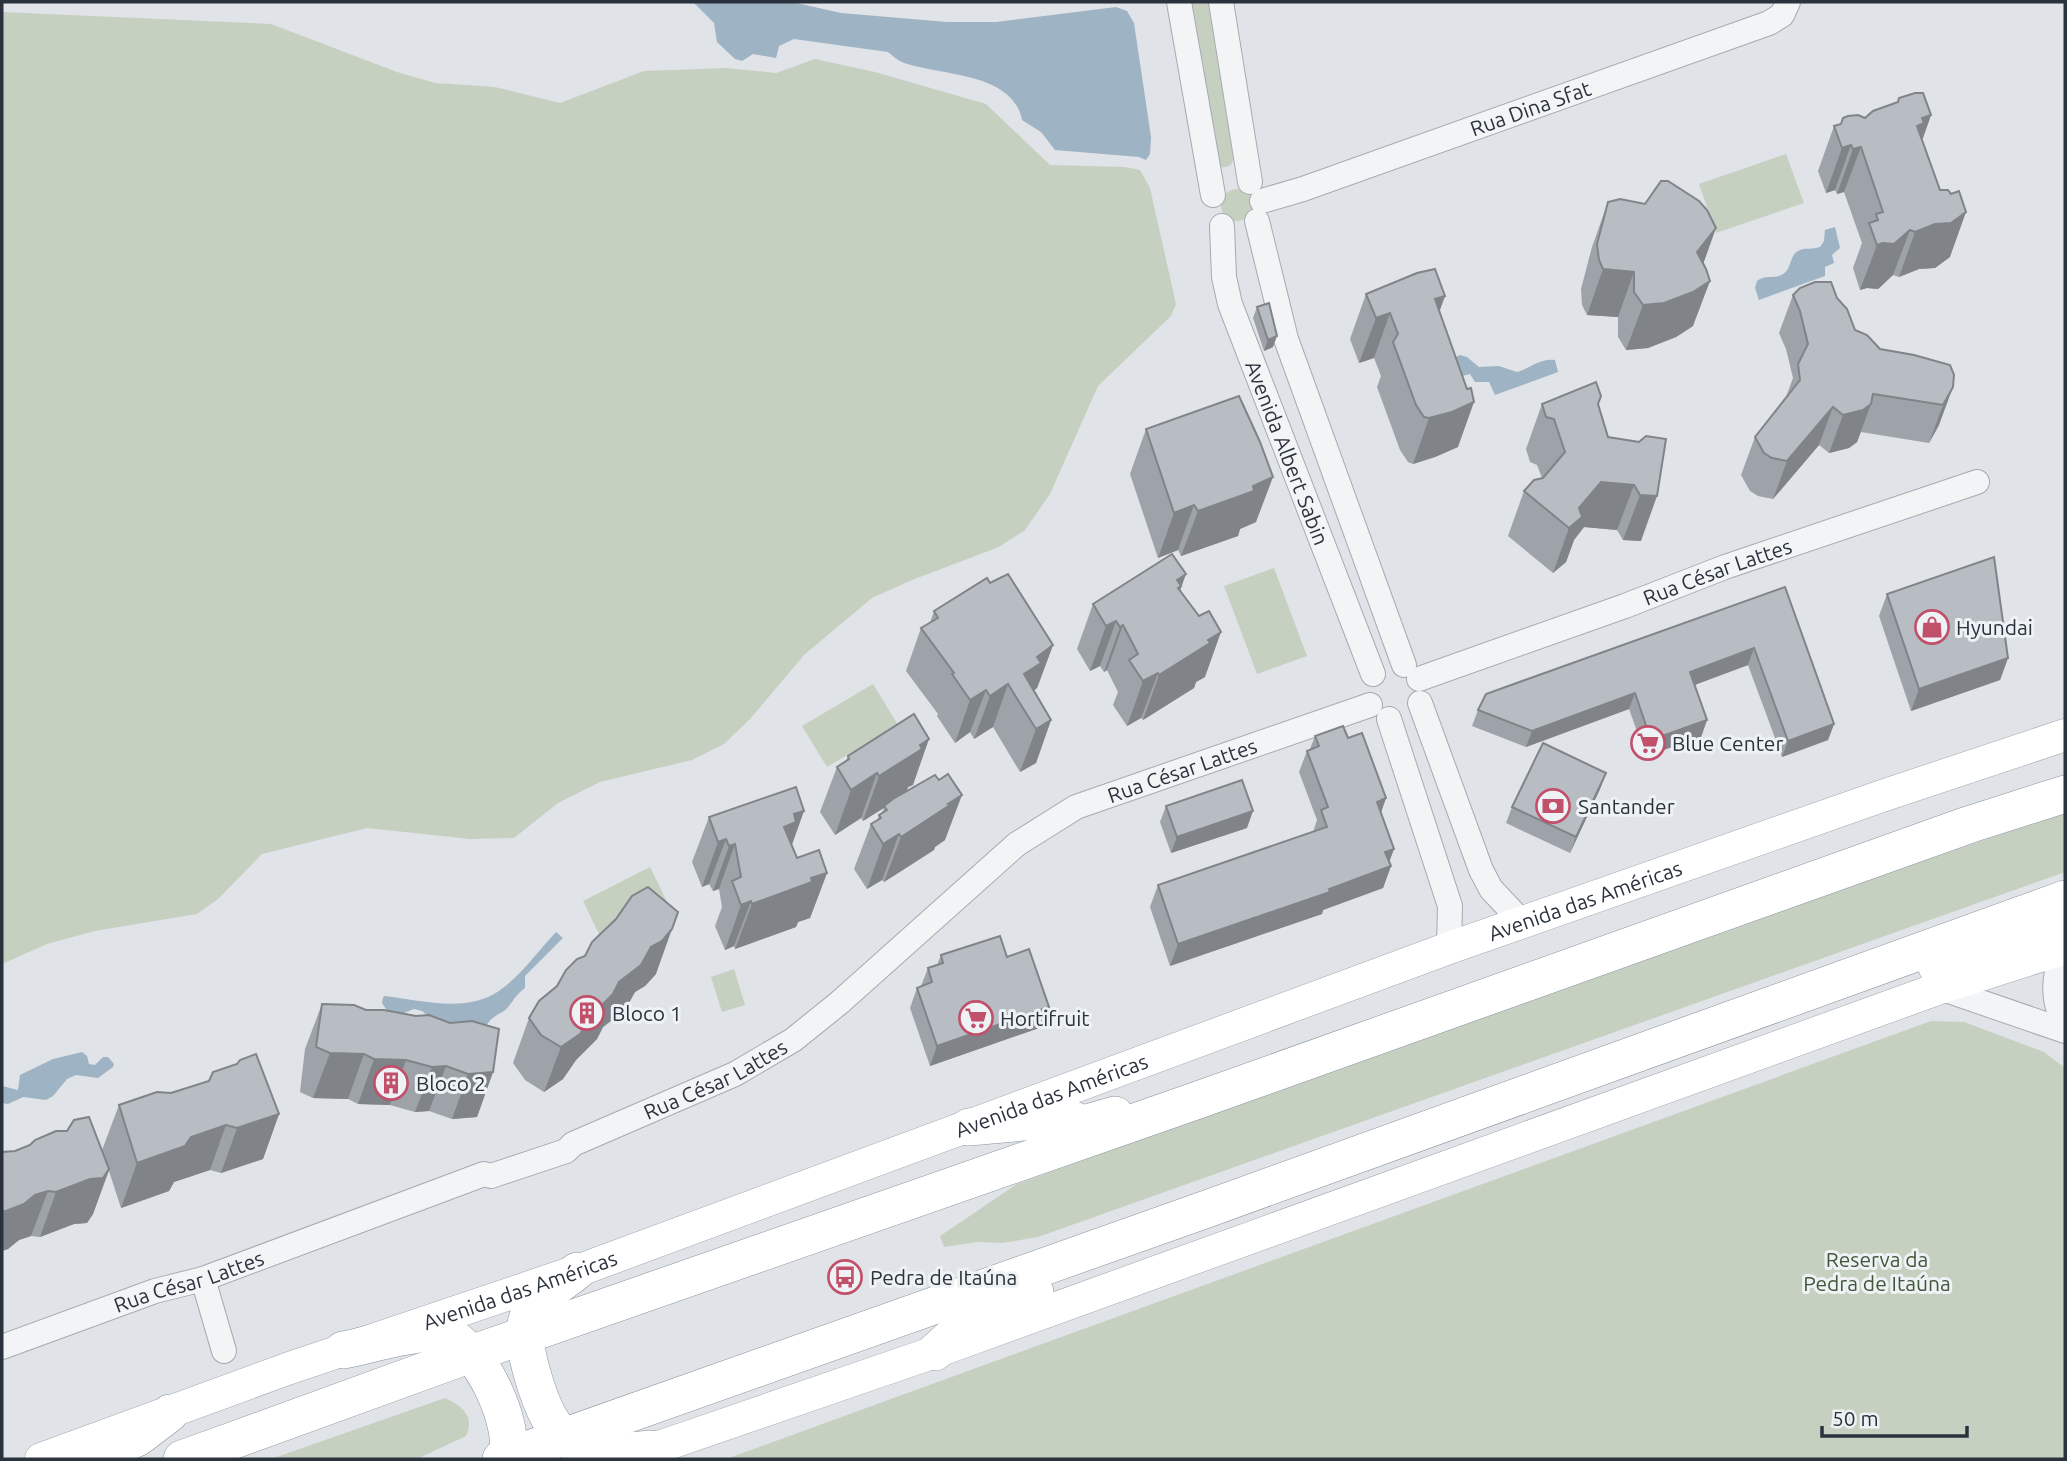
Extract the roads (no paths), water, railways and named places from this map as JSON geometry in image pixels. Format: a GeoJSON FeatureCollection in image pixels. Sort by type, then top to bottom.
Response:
{"type":"FeatureCollection","features":[{"type":"Feature","properties":{"kind":"highway"},"geometry":{"type":"LineString","coordinates":[[1968,825],[2005,797],[2041,783],[2065,769]]}},
{"type":"Feature","properties":{"kind":"highway"},"geometry":{"type":"LineString","coordinates":[[182,1459],[471,1354],[1198,1100],[1968,825],[2065,794]]}},
{"type":"Feature","properties":{"kind":"highway"},"geometry":{"type":"LineString","coordinates":[[343,1350],[425,1334],[443,1334],[459,1342],[482,1367],[496,1395],[504,1419],[505,1459],[2065,900]]}},
{"type":"Feature","properties":{"kind":"highway"},"geometry":{"type":"LineString","coordinates":[[1833,982],[1878,982],[1967,960],[2064,942]]}},
{"type":"Feature","properties":{"kind":"highway"},"geometry":{"type":"LineString","coordinates":[[969,1127],[1069,1118],[1083,1124],[1151,1103],[1198,1100]]}},
{"type":"Feature","properties":{"kind":"highway"},"geometry":{"type":"LineString","coordinates":[[935,1352],[958,1331],[979,1318],[1093,1265],[1186,1226],[1204,1210]]}},
{"type":"Feature","properties":{"kind":"highway"},"geometry":{"type":"LineString","coordinates":[[578,1271],[536,1304],[529,1313],[526,1351],[542,1405],[564,1437],[594,1452],[637,1454]]}},
{"type":"Feature","properties":{"kind":"highway"},"geometry":{"type":"LineString","coordinates":[[87,1459],[137,1437],[170,1413]]}},
{"type":"Feature","properties":{"kind":"main road","name":"Avenida das Américas"},"geometry":{"type":"LineString","coordinates":[[41,1459],[343,1350],[578,1271],[1449,948],[1869,800],[2065,735]]}},
{"type":"Feature","properties":{"kind":"main road"},"geometry":{"type":"LineString","coordinates":[[637,1454],[935,1352],[2064,942]]}},
{"type":"Feature","properties":{"kind":"street"},"geometry":{"type":"LineString","coordinates":[[1180,2],[1213,195],[1213,215],[1222,226],[1236,230],[1251,226],[1256,201],[1242,179],[1224,181],[1213,195]]}},
{"type":"Feature","properties":{"kind":"street","name":"Avenida Albert Sabin"},"geometry":{"type":"LineString","coordinates":[[1221,2],[1256,201],[1286,339],[1481,870],[1491,889],[1522,923]]}},
{"type":"Feature","properties":{"kind":"street","name":"Rua Dina Sfat"},"geometry":{"type":"LineString","coordinates":[[1256,201],[1304,189],[1769,23],[1782,15],[1788,2]]}},
{"type":"Feature","properties":{"kind":"street","name":"Avenida Albert Sabin"},"geometry":{"type":"LineString","coordinates":[[1222,226],[1224,277],[1230,304],[1373,674]]}},
{"type":"Feature","properties":{"kind":"street","name":"Rua César Lattes"},"geometry":{"type":"LineString","coordinates":[[1414,683],[1734,564],[1977,482]]}},
{"type":"Feature","properties":{"kind":"street"},"geometry":{"type":"LineString","coordinates":[[1380,712],[1407,716],[1414,683],[1387,665],[1373,674],[1367,689],[1380,712],[1450,906],[1449,948]]}},
{"type":"Feature","properties":{"kind":"street","name":"Rua César Lattes"},"geometry":{"type":"LineString","coordinates":[[2,1347],[155,1292],[202,1279],[484,1174],[491,1176],[566,1152],[573,1144],[736,1074],[793,1040],[839,1003],[1017,844],[1076,807],[1380,712]]}},
{"type":"Feature","properties":{"kind":"street"},"geometry":{"type":"LineString","coordinates":[[2064,942],[2055,973],[2054,991],[2056,1006],[2065,1023]]}},
{"type":"Feature","properties":{"kind":"street"},"geometry":{"type":"LineString","coordinates":[[1940,988],[2065,1031]]}},
{"type":"Feature","properties":{"kind":"street"},"geometry":{"type":"LineString","coordinates":[[202,1279],[224,1351]]}},
{"type":"Feature","properties":{"kind":"water"},"geometry":{"type":"Polygon","coordinates":[[[693,2],[792,2],[841,13],[947,22],[996,22],[1116,7],[1127,11],[1134,23],[1151,137],[1150,154],[1146,160],[1139,157],[1055,150],[1041,132],[1022,120],[1016,104],[1004,92],[972,78],[902,62],[888,52],[794,39],[779,46],[776,58],[753,54],[742,61],[735,59],[717,42],[714,23],[693,2]]]}},
{"type":"Feature","properties":{"kind":"water"},"geometry":{"type":"Polygon","coordinates":[[[1835,227],[1840,248],[1832,255],[1834,263],[1825,267],[1825,276],[1759,300],[1755,288],[1757,281],[1783,274],[1795,253],[1820,247],[1824,241],[1825,230],[1835,227]]]}},
{"type":"Feature","properties":{"kind":"water"},"geometry":{"type":"Polygon","coordinates":[[[1460,355],[1479,367],[1499,366],[1517,372],[1540,362],[1555,360],[1558,372],[1495,395],[1489,382],[1475,382],[1470,374],[1462,376],[1456,357],[1460,355]]]}},
{"type":"Feature","properties":{"kind":"water"},"geometry":{"type":"Polygon","coordinates":[[[556,932],[563,938],[525,976],[525,988],[486,1026],[450,1024],[414,1009],[401,1014],[388,1012],[382,1003],[385,996],[455,1004],[482,999],[511,981],[556,932]]]}},
{"type":"Feature","properties":{"kind":"water"},"geometry":{"type":"Polygon","coordinates":[[[82,1052],[87,1056],[89,1064],[95,1065],[103,1057],[108,1057],[114,1064],[113,1067],[98,1078],[76,1075],[67,1079],[53,1096],[46,1100],[23,1097],[8,1104],[2,1103],[2,1086],[18,1090],[20,1075],[53,1059],[82,1052]]]}},
{"type":"Feature","properties":{"kind":"place","name":"Hyundai"},"geometry":{"type":"Point","coordinates":[1932,627]}},
{"type":"Feature","properties":{"kind":"place","name":"Blue Center"},"geometry":{"type":"Point","coordinates":[1648,743]}},
{"type":"Feature","properties":{"kind":"place","name":"Santander"},"geometry":{"type":"Point","coordinates":[1553,806]}},
{"type":"Feature","properties":{"kind":"place","name":"Bloco 1"},"geometry":{"type":"Point","coordinates":[587,1013]}},
{"type":"Feature","properties":{"kind":"place","name":"Hortifruit"},"geometry":{"type":"Point","coordinates":[976,1018]}},
{"type":"Feature","properties":{"kind":"place","name":"Bloco 2"},"geometry":{"type":"Point","coordinates":[391,1083]}},
{"type":"Feature","properties":{"kind":"place","name":"Pedra de Itaúna"},"geometry":{"type":"Point","coordinates":[845,1277]}},
{"type":"Feature","properties":{"kind":"park label","name":"Reserva da Pedra de Itaúna"},"geometry":{"type":"Point","coordinates":[1877,1271]}}]}
